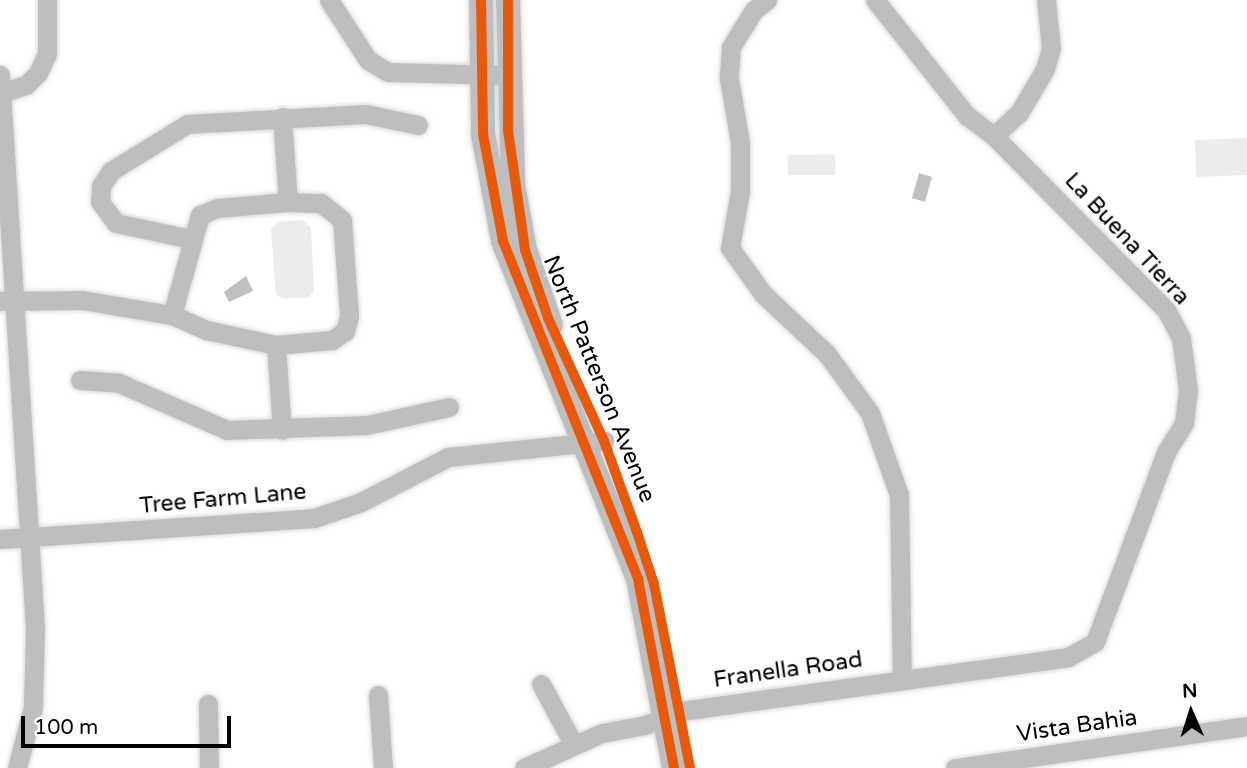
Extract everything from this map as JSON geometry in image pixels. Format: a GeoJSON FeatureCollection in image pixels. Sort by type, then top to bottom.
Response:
{"type":"FeatureCollection","features":[{"type":"Feature","properties":{"kind":"main road","name":"North Patterson Avenue"},"geometry":{"type":"LineString","coordinates":[[481,0],[483,134],[503,241],[534,326],[596,442]]}},
{"type":"Feature","properties":{"kind":"main road","name":"North Patterson Avenue"},"geometry":{"type":"LineString","coordinates":[[508,0],[507,75],[513,184],[525,250],[596,442],[638,579],[690,768]]}},
{"type":"Feature","properties":{"kind":"main road","name":"North Patterson Avenue"},"geometry":{"type":"LineString","coordinates":[[674,713],[674,768]]}},
{"type":"Feature","properties":{"kind":"street"},"geometry":{"type":"LineString","coordinates":[[17,768],[33,707],[35,628],[7,301],[3,91],[26,85],[38,73],[47,54],[47,0]]}},
{"type":"Feature","properties":{"kind":"street"},"geometry":{"type":"LineString","coordinates":[[328,0],[368,60],[388,72],[507,75]]}},
{"type":"Feature","properties":{"kind":"street"},"geometry":{"type":"LineString","coordinates":[[766,0],[754,10],[731,47],[729,79],[740,155],[740,191],[730,248],[763,294],[827,354],[870,413],[900,495],[902,679]]}},
{"type":"Feature","properties":{"kind":"street","name":"La Buena Tierra"},"geometry":{"type":"LineString","coordinates":[[875,0],[933,78],[967,117],[994,136],[1166,310],[1181,338],[1188,390],[1184,423],[1166,452],[1095,642],[1068,657],[902,679]]}},
{"type":"Feature","properties":{"kind":"street"},"geometry":{"type":"LineString","coordinates":[[994,136],[1018,113],[1045,69],[1051,48],[1046,0]]}},
{"type":"Feature","properties":{"kind":"street"},"geometry":{"type":"LineString","coordinates":[[191,239],[116,223],[105,214],[100,202],[101,186],[111,171],[187,124],[366,114],[418,125]]}},
{"type":"Feature","properties":{"kind":"street"},"geometry":{"type":"LineString","coordinates":[[282,117],[288,202]]}},
{"type":"Feature","properties":{"kind":"street"},"geometry":{"type":"LineString","coordinates":[[7,301],[96,302],[172,315],[206,330],[276,345],[332,340],[345,331],[349,316],[342,220],[321,203],[288,202],[217,208],[200,215],[191,239],[172,315]]}},
{"type":"Feature","properties":{"kind":"street"},"geometry":{"type":"LineString","coordinates":[[276,345],[282,430]]}},
{"type":"Feature","properties":{"kind":"street"},"geometry":{"type":"LineString","coordinates":[[80,380],[99,379],[136,390],[214,428],[282,430],[367,425],[449,407]]}},
{"type":"Feature","properties":{"kind":"street","name":"Tree Farm Lane"},"geometry":{"type":"LineString","coordinates":[[0,539],[314,518],[361,502],[448,457],[596,442]]}},
{"type":"Feature","properties":{"kind":"street","name":"Franella Road"},"geometry":{"type":"LineString","coordinates":[[524,768],[574,745],[674,713],[902,679]]}},
{"type":"Feature","properties":{"kind":"street"},"geometry":{"type":"LineString","coordinates":[[541,684],[574,745]]}},
{"type":"Feature","properties":{"kind":"street"},"geometry":{"type":"LineString","coordinates":[[378,695],[383,768]]}},
{"type":"Feature","properties":{"kind":"street"},"geometry":{"type":"LineString","coordinates":[[208,704],[209,768]]}},
{"type":"Feature","properties":{"kind":"street","name":"Vista Bahia"},"geometry":{"type":"LineString","coordinates":[[955,768],[1247,726]]}},
{"type":"Feature","properties":{"kind":"shaded area"},"geometry":{"type":"Polygon","coordinates":[[[1247,138],[1247,175],[1196,177],[1195,140],[1247,138]]]}},
{"type":"Feature","properties":{"kind":"shaded area"},"geometry":{"type":"Polygon","coordinates":[[[835,154],[835,175],[788,175],[787,155],[835,154]]]}},
{"type":"Feature","properties":{"kind":"shaded area"},"geometry":{"type":"Polygon","coordinates":[[[919,173],[932,177],[925,202],[912,198],[919,173]]]}},
{"type":"Feature","properties":{"kind":"shaded area"},"geometry":{"type":"Polygon","coordinates":[[[303,220],[311,228],[314,291],[309,297],[283,299],[276,294],[271,229],[278,222],[303,220]]]}},
{"type":"Feature","properties":{"kind":"shaded area"},"geometry":{"type":"Polygon","coordinates":[[[246,276],[253,291],[229,302],[224,292],[246,276]]]}},
{"type":"Feature","properties":{"kind":"cycle path"},"geometry":{"type":"LineString","coordinates":[[481,0],[483,134],[503,241],[638,579],[674,768]]}},
{"type":"Feature","properties":{"kind":"cycle path"},"geometry":{"type":"LineString","coordinates":[[508,0],[508,130],[525,250],[548,318],[604,441],[654,584],[690,768]]}}]}
